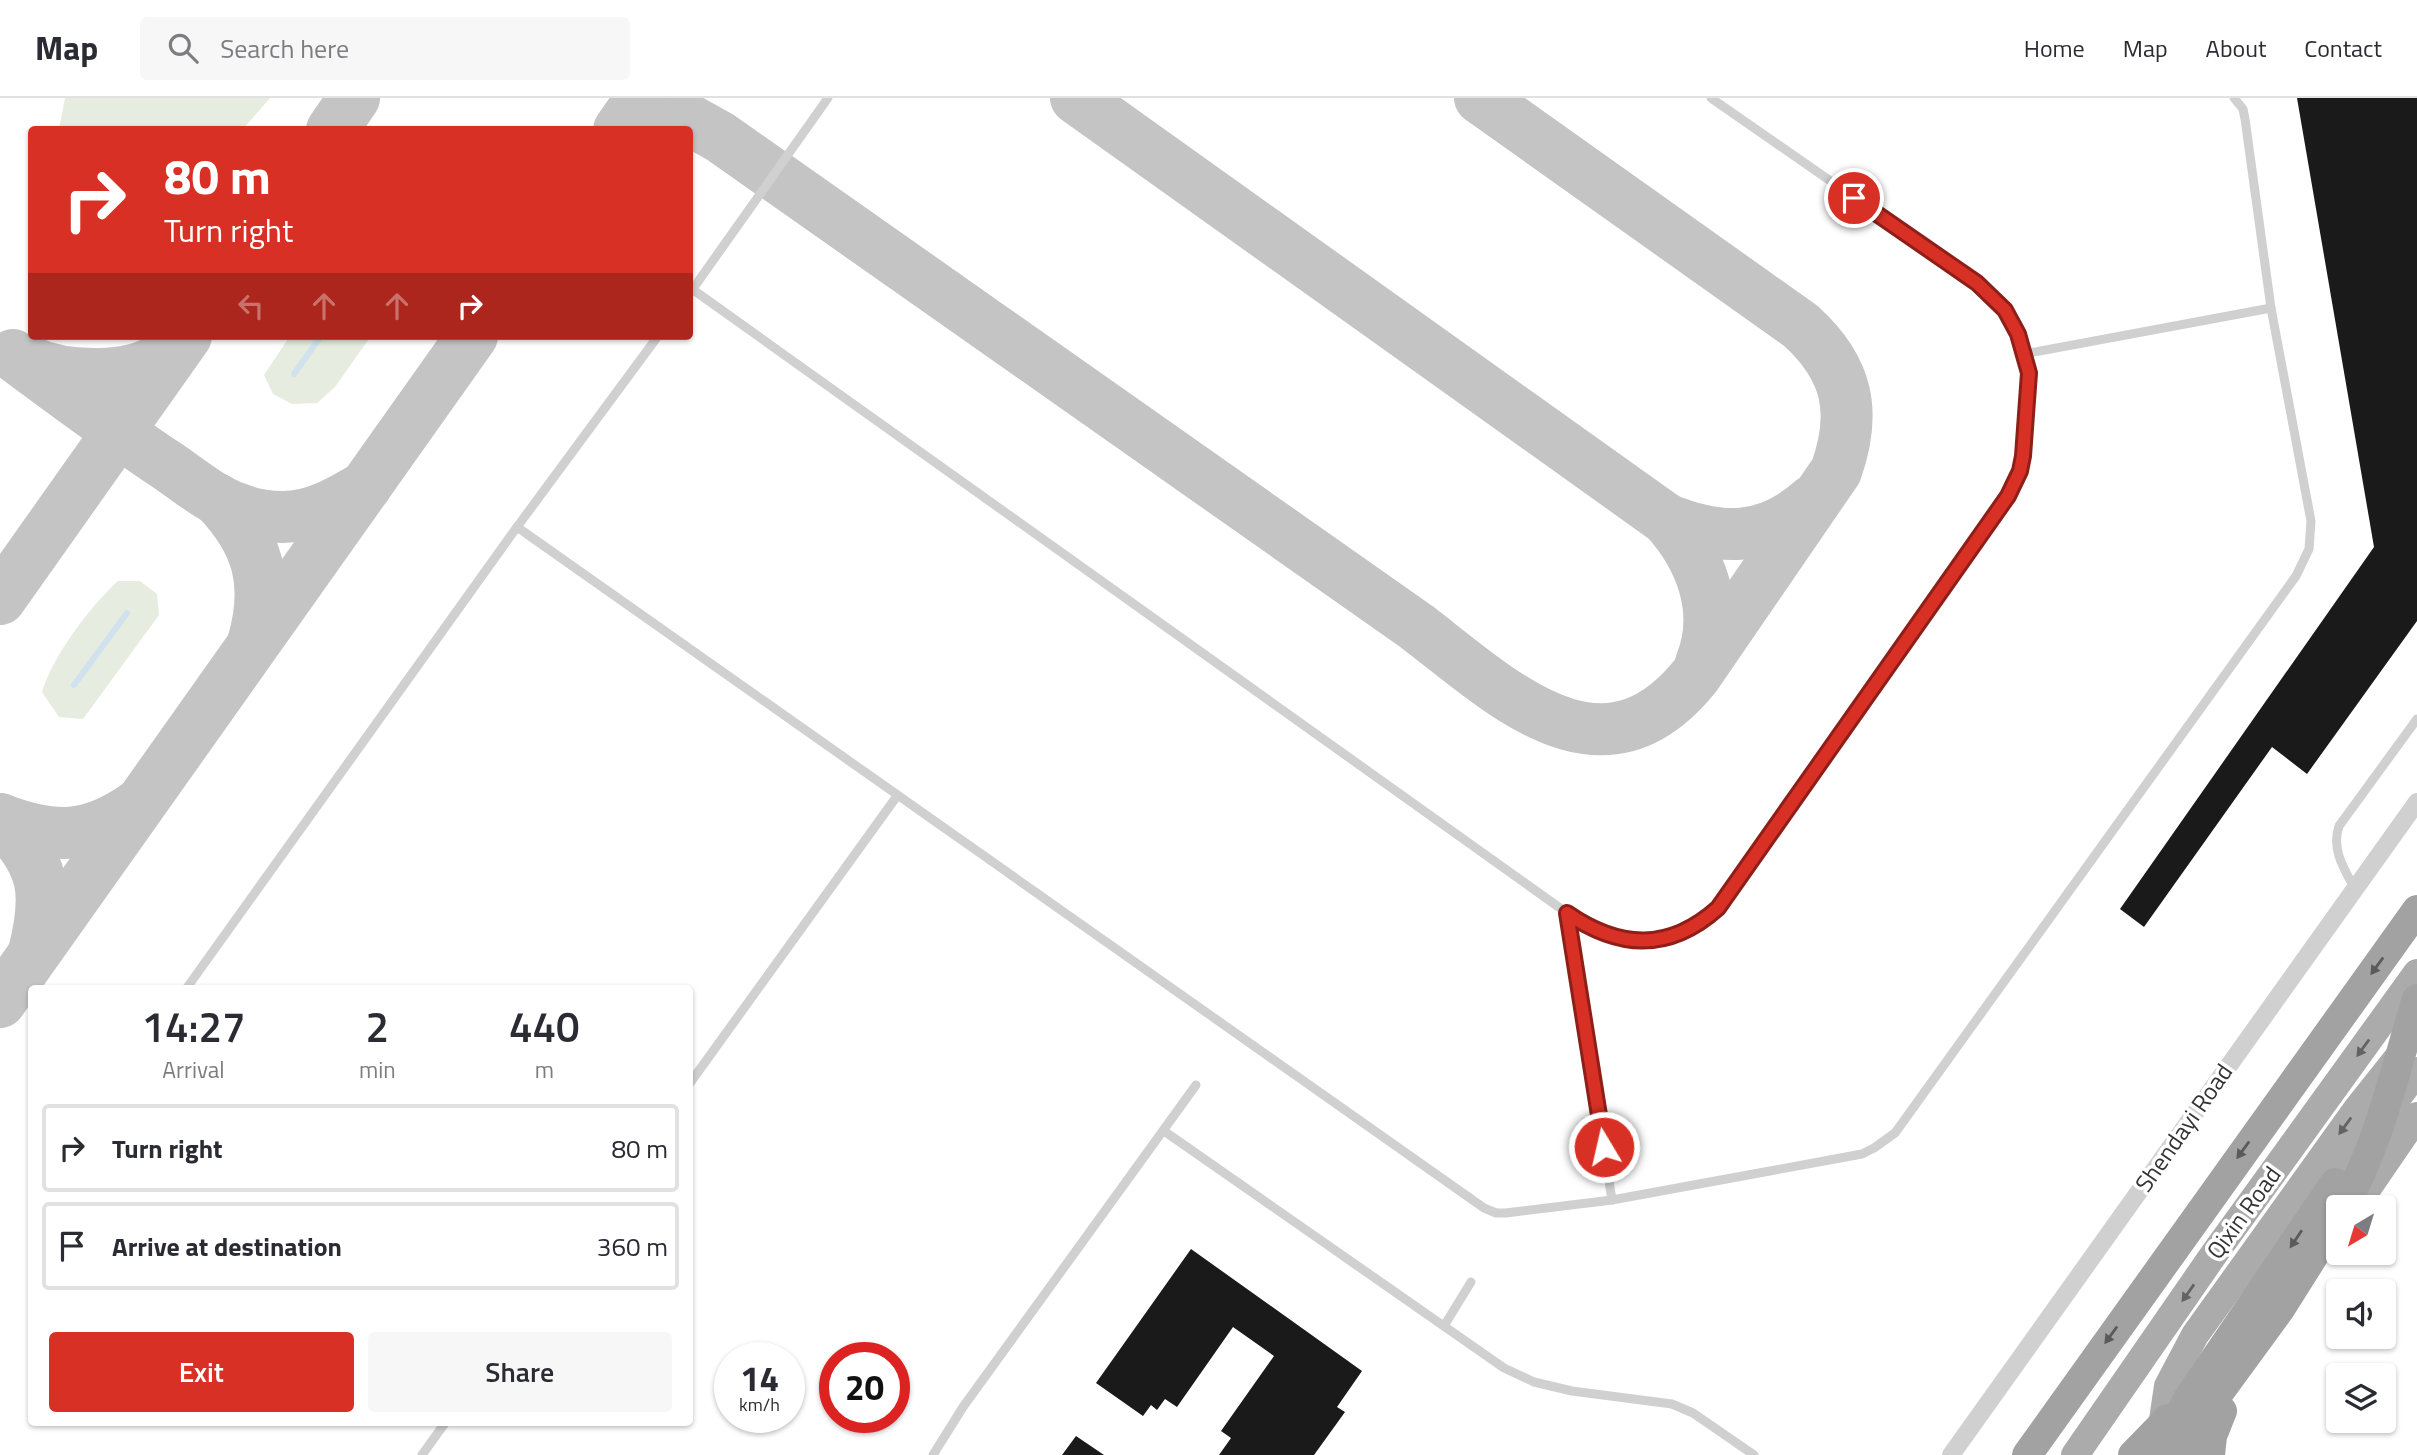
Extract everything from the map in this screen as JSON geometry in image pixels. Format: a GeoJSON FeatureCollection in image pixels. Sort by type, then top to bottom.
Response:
{"type":"FeatureCollection","features":[{"type":"Feature","properties":{"kind":"highway"},"geometry":{"type":"LineString","coordinates":[[2027,1455],[2417,910]]}},
{"type":"Feature","properties":{"kind":"highway"},"geometry":{"type":"LineString","coordinates":[[2339,1195],[2359,1180],[2384,1112],[2417,999]]}},
{"type":"Feature","properties":{"kind":"highway"},"geometry":{"type":"LineString","coordinates":[[2133,1455],[2188,1399],[2326,1213]]}},
{"type":"Feature","properties":{"kind":"highway"},"geometry":{"type":"LineString","coordinates":[[2185,1455],[2207,1409],[2280,1309],[2326,1236]]}},
{"type":"Feature","properties":{"kind":"highway"},"geometry":{"type":"LineString","coordinates":[[2210,1455],[2212,1436],[2241,1362]]}},
{"type":"Feature","properties":{"kind":"highway"},"geometry":{"type":"LineString","coordinates":[[2162,1455],[2188,1399]]}},
{"type":"Feature","properties":{"kind":"main road","name":"Qixin Road"},"geometry":{"type":"LineString","coordinates":[[2075,1455],[2214,1254],[2417,972]]}},
{"type":"Feature","properties":{"kind":"main road"},"geometry":{"type":"LineString","coordinates":[[2162,1455],[2159,1436],[2168,1386],[2195,1335],[2357,1109],[2417,1034]]}},
{"type":"Feature","properties":{"kind":"main road"},"geometry":{"type":"LineString","coordinates":[[2339,1195],[2417,1071]]}},
{"type":"Feature","properties":{"kind":"main road"},"geometry":{"type":"LineString","coordinates":[[2363,1195],[2417,1115]]}},
{"type":"Feature","properties":{"kind":"main road"},"geometry":{"type":"LineString","coordinates":[[2216,1455],[2221,1424],[2244,1367],[2326,1248]]}},
{"type":"Feature","properties":{"kind":"street","name":"Shendayi Road"},"geometry":{"type":"LineString","coordinates":[[1951,1455],[2417,802]]}},
{"type":"Feature","properties":{"kind":"lane"},"geometry":{"type":"LineString","coordinates":[[693,288],[828,98]]}},
{"type":"Feature","properties":{"kind":"lane"},"geometry":{"type":"LineString","coordinates":[[693,292],[1567,913],[1603,934],[1626,940],[1651,941],[1679,934],[1705,920],[1718,908],[2015,484],[2023,456],[2029,373],[2010,317],[1977,283],[1711,98]]}},
{"type":"Feature","properties":{"kind":"lane"},"geometry":{"type":"LineString","coordinates":[[517,527],[1484,1208],[1496,1213],[1506,1213],[1612,1200],[1862,1154],[1874,1149],[1895,1133],[2304,562],[2309,549],[2312,521],[2271,308],[2245,119],[2234,98]]}},
{"type":"Feature","properties":{"kind":"lane"},"geometry":{"type":"LineString","coordinates":[[2024,354],[2271,308]]}},
{"type":"Feature","properties":{"kind":"lane"},"geometry":{"type":"LineString","coordinates":[[189,985],[517,527],[655,340]]}},
{"type":"Feature","properties":{"kind":"lane"},"geometry":{"type":"LineString","coordinates":[[2355,889],[2338,854],[2335,839],[2339,826],[2417,719]]}},
{"type":"Feature","properties":{"kind":"lane"},"geometry":{"type":"LineString","coordinates":[[693,1079],[897,796]]}},
{"type":"Feature","properties":{"kind":"lane"},"geometry":{"type":"LineString","coordinates":[[1567,913],[1612,1200]]}},
{"type":"Feature","properties":{"kind":"lane"},"geometry":{"type":"LineString","coordinates":[[933,1455],[963,1407],[1196,1086]]}},
{"type":"Feature","properties":{"kind":"lane"},"geometry":{"type":"LineString","coordinates":[[1164,1131],[1504,1368],[1534,1382],[1617,1399],[1672,1404],[1693,1413],[1754,1455]]}},
{"type":"Feature","properties":{"kind":"lane"},"geometry":{"type":"LineString","coordinates":[[1444,1326],[1471,1282]]}},
{"type":"Feature","properties":{"kind":"lane"},"geometry":{"type":"LineString","coordinates":[[422,1455],[443,1426]]}},
{"type":"Feature","properties":{"kind":"shaded area"},"geometry":{"type":"Polygon","coordinates":[[[65,98],[270,98],[246,126],[60,126],[65,98]]]}},
{"type":"Feature","properties":{"kind":"shaded area"},"geometry":{"type":"Polygon","coordinates":[[[287,340],[368,340],[335,387],[317,403],[292,404],[273,394],[264,375],[287,340]]]}},
{"type":"Feature","properties":{"kind":"shaded area"},"geometry":{"type":"Polygon","coordinates":[[[118,581],[140,581],[157,594],[159,615],[83,719],[59,717],[42,692],[47,678],[63,647],[96,604],[118,581]]]}},
{"type":"Feature","properties":{"kind":"building"},"geometry":{"type":"Polygon","coordinates":[[[2297,98],[2417,98],[2417,621],[2307,774],[2272,747],[2144,927],[2120,909],[2374,547],[2297,98]]]}},
{"type":"Feature","properties":{"kind":"building"},"geometry":{"type":"Polygon","coordinates":[[[1191,1249],[1362,1371],[1337,1407],[1345,1412],[1314,1455],[1219,1455],[1231,1438],[1221,1431],[1274,1356],[1233,1327],[1177,1407],[1165,1399],[1157,1410],[1151,1405],[1143,1416],[1096,1383],[1191,1249]]]}},
{"type":"Feature","properties":{"kind":"building"},"geometry":{"type":"Polygon","coordinates":[[[1076,1436],[1104,1455],[1062,1455],[1076,1436]]]}},
{"type":"Feature","properties":{"kind":"waterway"},"geometry":{"type":"LineString","coordinates":[[294,374],[318,340]]}},
{"type":"Feature","properties":{"kind":"waterway"},"geometry":{"type":"LineString","coordinates":[[74,685],[127,613]]}},
{"type":"Feature","properties":{"kind":"taxiway"},"geometry":{"type":"LineString","coordinates":[[335,126],[354,98]]}},
{"type":"Feature","properties":{"kind":"taxiway"},"geometry":{"type":"LineString","coordinates":[[622,126],[641,98]]}},
{"type":"Feature","properties":{"kind":"taxiway"},"geometry":{"type":"LineString","coordinates":[[650,98],[720,137],[1417,627],[1484,679],[1519,702],[1554,720],[1590,729],[1625,726],[1661,709],[1696,675],[1836,471],[1846,430],[1844,392],[1829,358],[1801,326],[1480,98]]}},
{"type":"Feature","properties":{"kind":"taxiway"},"geometry":{"type":"LineString","coordinates":[[1076,98],[1666,519],[1689,551],[1704,586],[1709,624],[1701,663]]}},
{"type":"Feature","properties":{"kind":"taxiway"},"geometry":{"type":"LineString","coordinates":[[0,599],[183,340]]}},
{"type":"Feature","properties":{"kind":"taxiway"},"geometry":{"type":"LineString","coordinates":[[0,1002],[469,340]]}},
{"type":"Feature","properties":{"kind":"taxiway"},"geometry":{"type":"LineString","coordinates":[[30,362],[61,371],[117,373],[150,364],[164,356],[180,341]]}},
{"type":"Feature","properties":{"kind":"taxiway"},"geometry":{"type":"LineString","coordinates":[[13,355],[201,489],[241,510],[277,517],[306,514],[337,502],[366,486]]}},
{"type":"Feature","properties":{"kind":"taxiway"},"geometry":{"type":"LineString","coordinates":[[217,499],[243,532],[257,565],[260,602],[253,643]]}},
{"type":"Feature","properties":{"kind":"taxiway"},"geometry":{"type":"LineString","coordinates":[[1666,519],[1705,531],[1742,534],[1777,524],[1812,501]]}},
{"type":"Feature","properties":{"kind":"taxiway"},"geometry":{"type":"LineString","coordinates":[[0,819],[38,830],[72,833],[104,824],[138,805]]}},
{"type":"Feature","properties":{"kind":"taxiway"},"geometry":{"type":"LineString","coordinates":[[0,819],[26,850],[40,880],[41,913],[34,952]]}},
{"type":"Feature","properties":{"kind":"route"},"geometry":{"type":"LineString","coordinates":[[1604,1147],[1567,913],[1603,934],[1626,940],[1651,941],[1679,934],[1705,920],[1718,908],[2008,496],[2020,471],[2029,373],[2018,334],[2010,317],[1977,283],[1854,198]]}}]}
